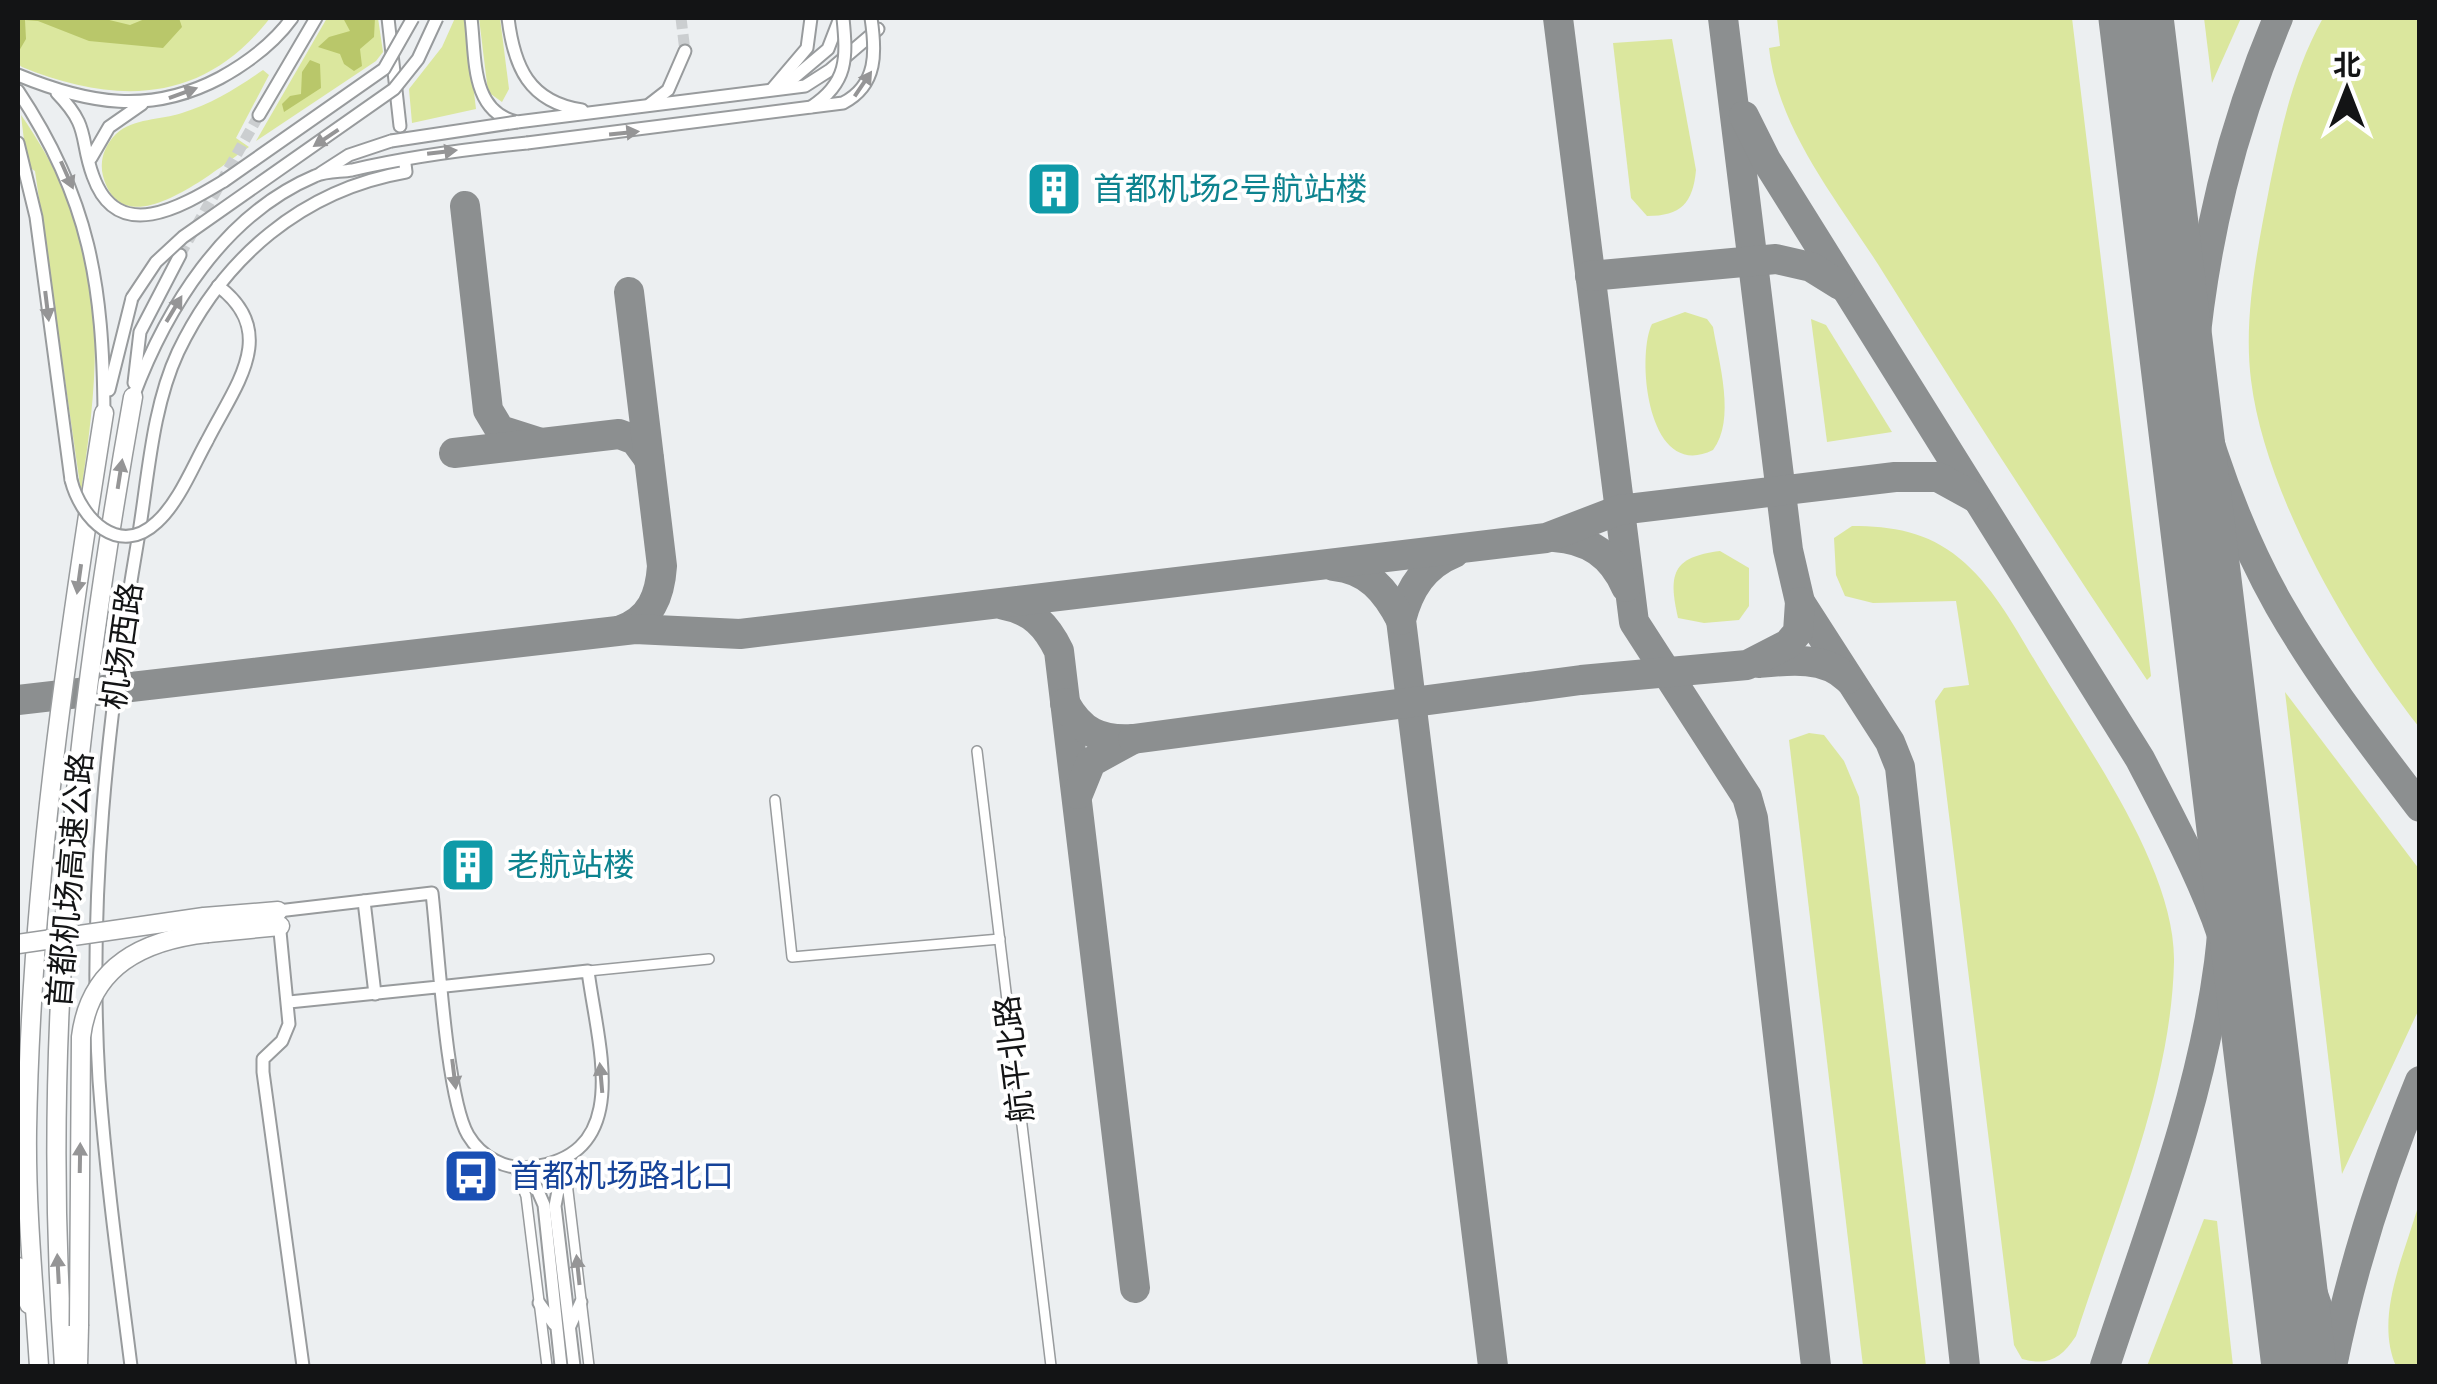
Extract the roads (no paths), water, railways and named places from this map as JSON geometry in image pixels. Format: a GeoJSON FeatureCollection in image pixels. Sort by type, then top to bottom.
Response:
{"type":"FeatureCollection","features":[{"type":"Feature","properties":{"kind":"highway","name":"首都机场高速公路"},"geometry":{"type":"LineString","coordinates":[[64,1366],[53,1159],[66,876],[95,641],[133,397]]}},
{"type":"Feature","properties":{"kind":"highway","name":"首都机场高速公路"},"geometry":{"type":"LineString","coordinates":[[38,1366],[27,1131],[41,874],[60,706],[104,413]]}},
{"type":"Feature","properties":{"kind":"highway"},"geometry":{"type":"LineString","coordinates":[[18,944],[279,918]]}},
{"type":"Feature","properties":{"kind":"highway"},"geometry":{"type":"LineString","coordinates":[[78,1366],[82,1037],[88,1010],[106,975],[128,954],[206,925]]}},
{"type":"Feature","properties":{"kind":"highway"},"geometry":{"type":"LineString","coordinates":[[18,1266],[36,1328]]}},
{"type":"Feature","properties":{"kind":"street"},"geometry":{"type":"LineString","coordinates":[[18,75],[97,102],[142,104],[186,93],[226,75],[266,46],[292,18]]}},
{"type":"Feature","properties":{"kind":"street"},"geometry":{"type":"LineString","coordinates":[[259,115],[316,18]]}},
{"type":"Feature","properties":{"kind":"street"},"geometry":{"type":"LineString","coordinates":[[388,18],[400,126]]}},
{"type":"Feature","properties":{"kind":"street"},"geometry":{"type":"LineString","coordinates":[[54,90],[80,120],[92,173],[105,196],[120,208],[141,215],[172,211],[224,182],[384,70],[413,18]]}},
{"type":"Feature","properties":{"kind":"street"},"geometry":{"type":"LineString","coordinates":[[104,413],[132,298],[153,266],[183,237],[400,84],[421,53],[437,18]]}},
{"type":"Feature","properties":{"kind":"street"},"geometry":{"type":"LineString","coordinates":[[471,18],[483,102],[499,117],[517,122]]}},
{"type":"Feature","properties":{"kind":"street"},"geometry":{"type":"LineString","coordinates":[[508,18],[517,66],[534,89],[564,106],[612,111]]}},
{"type":"Feature","properties":{"kind":"street"},"geometry":{"type":"LineString","coordinates":[[765,93],[805,52],[811,18]]}},
{"type":"Feature","properties":{"kind":"street"},"geometry":{"type":"LineString","coordinates":[[765,93],[786,85],[824,53],[842,18]]}},
{"type":"Feature","properties":{"kind":"street"},"geometry":{"type":"LineString","coordinates":[[803,111],[829,94],[842,78],[846,61],[842,18]]}},
{"type":"Feature","properties":{"kind":"street"},"geometry":{"type":"LineString","coordinates":[[312,177],[424,154],[844,104],[866,84],[875,57],[874,18]]}},
{"type":"Feature","properties":{"kind":"street"},"geometry":{"type":"LineString","coordinates":[[133,397],[169,315],[206,263],[247,222],[349,155],[391,141],[804,86],[826,74],[859,41],[877,32],[874,18]]}},
{"type":"Feature","properties":{"kind":"street"},"geometry":{"type":"LineString","coordinates":[[641,108],[668,90],[685,51]]}},
{"type":"Feature","properties":{"kind":"street"},"geometry":{"type":"LineString","coordinates":[[18,92],[54,148],[82,212],[101,308],[104,413]]}},
{"type":"Feature","properties":{"kind":"street"},"geometry":{"type":"LineString","coordinates":[[91,158],[109,127],[142,104]]}},
{"type":"Feature","properties":{"kind":"street"},"geometry":{"type":"LineString","coordinates":[[18,143],[20,177],[36,217],[71,480],[82,509],[93,524],[116,534],[136,534],[160,520],[208,441],[252,343],[247,317],[218,286]]}},
{"type":"Feature","properties":{"kind":"street","name":"机场西路"},"geometry":{"type":"LineString","coordinates":[[131,1366],[99,1078],[96,948],[102,810],[133,568],[160,407],[178,353],[218,286],[250,249],[314,203],[406,168]]}},
{"type":"Feature","properties":{"kind":"street"},"geometry":{"type":"LineString","coordinates":[[133,397],[140,332],[180,255]]}},
{"type":"Feature","properties":{"kind":"street","name":"航平北路"},"geometry":{"type":"LineString","coordinates":[[977,751],[1052,1366]]}},
{"type":"Feature","properties":{"kind":"street"},"geometry":{"type":"LineString","coordinates":[[775,800],[792,957],[1000,940]]}},
{"type":"Feature","properties":{"kind":"street"},"geometry":{"type":"LineString","coordinates":[[304,1366],[263,1072],[264,1059],[288,1032],[289,1002],[279,918],[364,901],[432,893],[461,1120],[484,1153],[534,1182],[544,1205],[563,1327],[574,1366]]}},
{"type":"Feature","properties":{"kind":"street"},"geometry":{"type":"LineString","coordinates":[[364,901],[375,994]]}},
{"type":"Feature","properties":{"kind":"street"},"geometry":{"type":"LineString","coordinates":[[289,1002],[709,958]]}},
{"type":"Feature","properties":{"kind":"street"},"geometry":{"type":"LineString","coordinates":[[515,1168],[564,1160],[586,1145],[602,1110],[588,972]]}},
{"type":"Feature","properties":{"kind":"street"},"geometry":{"type":"LineString","coordinates":[[564,1160],[588,1366]]}},
{"type":"Feature","properties":{"kind":"street"},"geometry":{"type":"LineString","coordinates":[[561,1366],[563,1327],[555,1206],[564,1160]]}},
{"type":"Feature","properties":{"kind":"street"},"geometry":{"type":"LineString","coordinates":[[515,1168],[526,1196],[546,1366]]}},
{"type":"Feature","properties":{"kind":"street"},"geometry":{"type":"LineString","coordinates":[[563,1327],[581,1302]]}},
{"type":"Feature","properties":{"kind":"street"},"geometry":{"type":"LineString","coordinates":[[539,1304],[563,1327]]}},
{"type":"Feature","properties":{"kind":"tunnel"},"geometry":{"type":"LineString","coordinates":[[681,18],[685,51]]}},
{"type":"Feature","properties":{"kind":"tunnel"},"geometry":{"type":"LineString","coordinates":[[180,255],[259,115]]}},
{"type":"Feature","properties":{"kind":"place","name":"首都机场2号航站楼"},"geometry":{"type":"Point","coordinates":[1054,189]}},
{"type":"Feature","properties":{"kind":"place","name":"老航站楼"},"geometry":{"type":"Point","coordinates":[468,865]}},
{"type":"Feature","properties":{"kind":"place","name":"首都机场路北口"},"geometry":{"type":"Point","coordinates":[471,1176]}}]}
